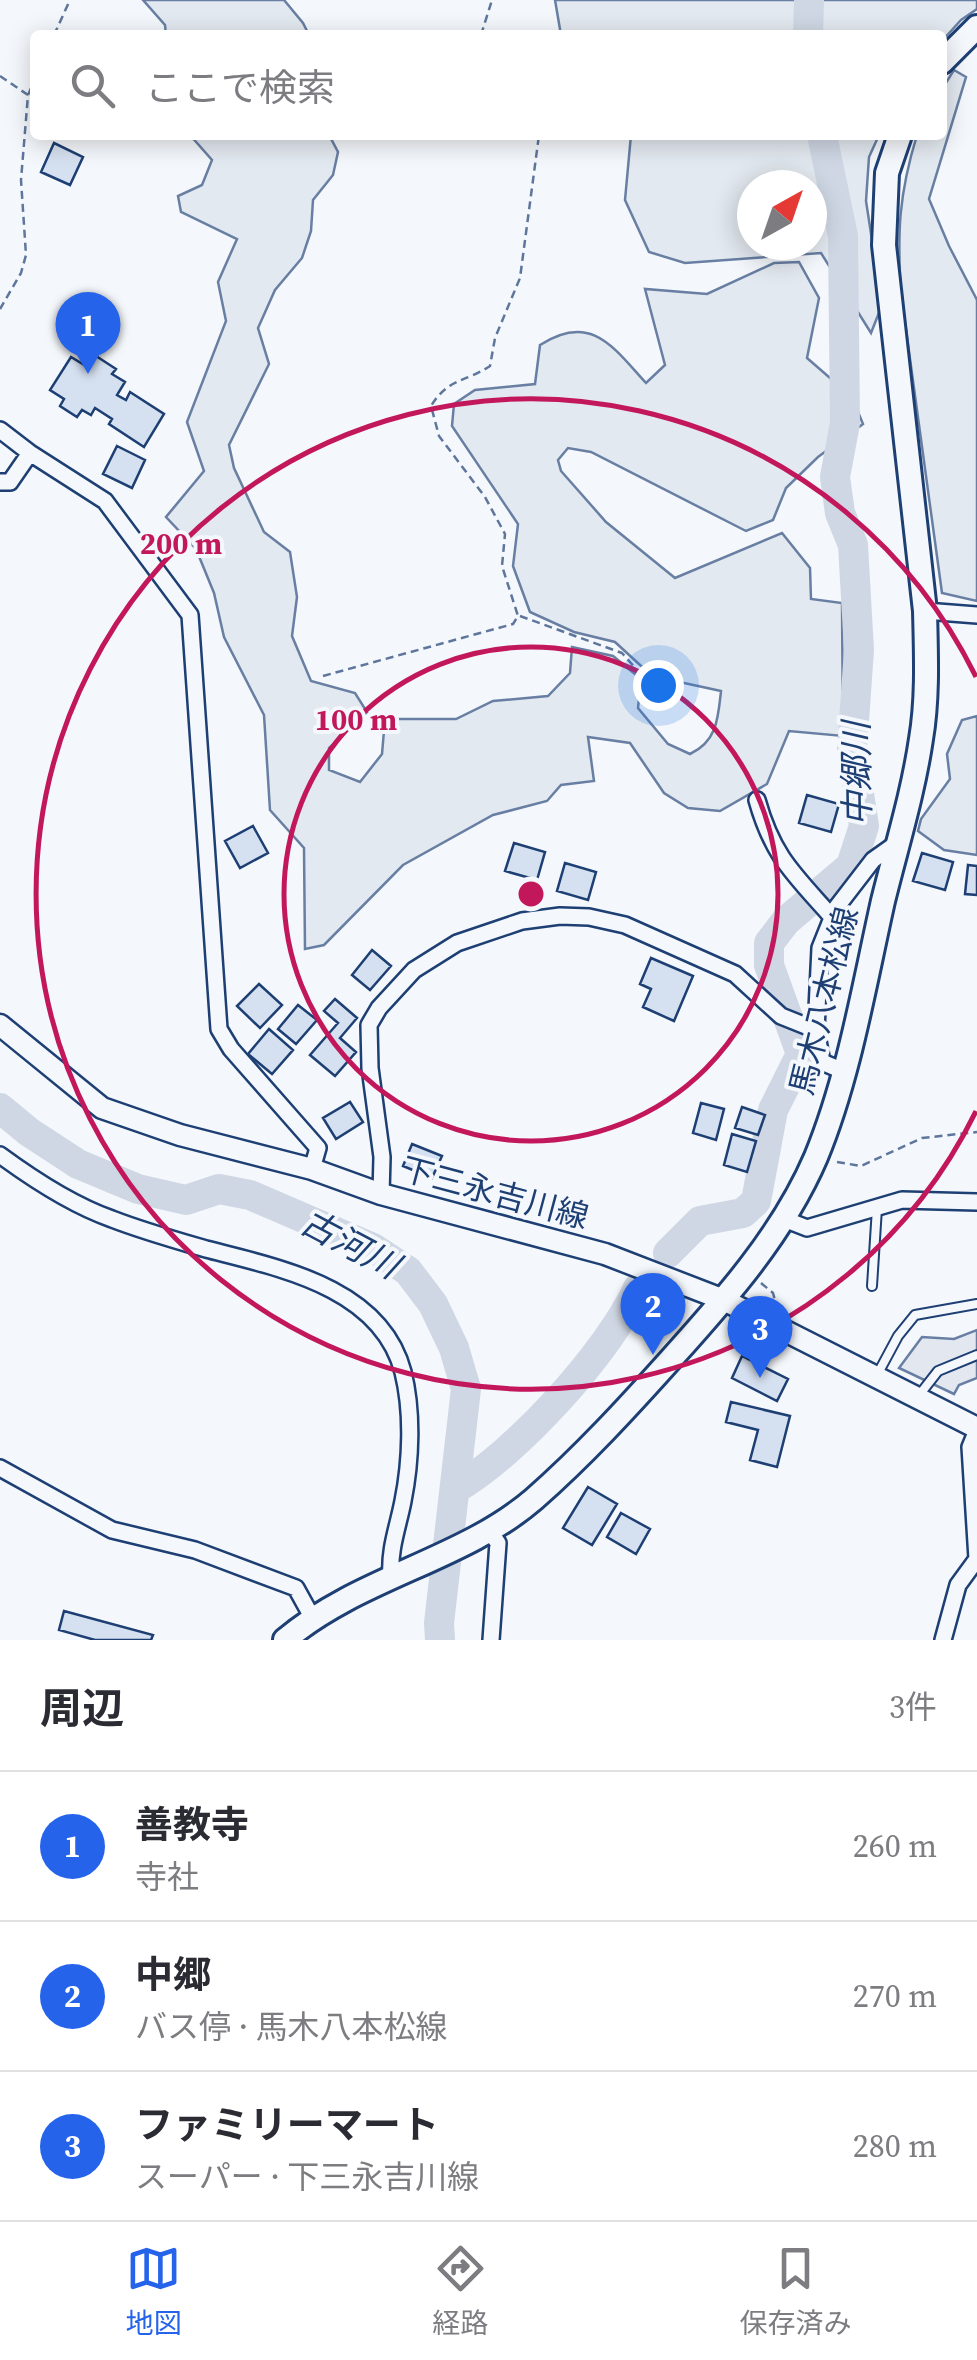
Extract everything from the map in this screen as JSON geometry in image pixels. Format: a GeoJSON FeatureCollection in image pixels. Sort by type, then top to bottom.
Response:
{"type":"FeatureCollection","features":[{"type":"Feature","properties":{"kind":"main road"},"geometry":{"type":"LineString","coordinates":[[947,57],[977,27]]}},
{"type":"Feature","properties":{"kind":"main road","name":"馬木八本松線"},"geometry":{"type":"LineString","coordinates":[[285,1640],[312,1617],[489,1530],[545,1488],[635,1400],[724,1300],[784,1219],[816,1156],[843,1071],[922,739],[925,611],[884,246],[888,173],[898,140]]}},
{"type":"Feature","properties":{"kind":"main road","name":"下三永吉川線"},"geometry":{"type":"LineString","coordinates":[[0,1025],[102,1108],[380,1194],[605,1254],[724,1300],[977,1429]]}},
{"type":"Feature","properties":{"kind":"street"},"geometry":{"type":"LineString","coordinates":[[0,430],[105,501],[190,615],[219,1029],[231,1049],[318,1148],[312,1170]]}},
{"type":"Feature","properties":{"kind":"street"},"geometry":{"type":"LineString","coordinates":[[0,482],[10,482],[30,453]]}},
{"type":"Feature","properties":{"kind":"street"},"geometry":{"type":"LineString","coordinates":[[925,611],[977,615]]}},
{"type":"Feature","properties":{"kind":"street"},"geometry":{"type":"LineString","coordinates":[[758,800],[767,835],[780,858],[821,904],[809,1027],[822,1062],[843,1071]]}},
{"type":"Feature","properties":{"kind":"street"},"geometry":{"type":"LineString","coordinates":[[821,904],[897,843]]}},
{"type":"Feature","properties":{"kind":"street"},"geometry":{"type":"LineString","coordinates":[[380,1194],[382,1157],[370,1068],[369,1026],[379,1008],[414,970],[457,942],[522,921],[589,916],[626,925],[735,974],[781,1016],[809,1027]]}},
{"type":"Feature","properties":{"kind":"street"},"geometry":{"type":"LineString","coordinates":[[0,1155],[32,1178],[108,1218],[288,1271],[327,1287],[371,1319],[388,1339],[403,1370],[409,1414],[404,1498],[389,1557],[395,1574]]}},
{"type":"Feature","properties":{"kind":"street"},"geometry":{"type":"LineString","coordinates":[[784,1219],[807,1228],[902,1200],[977,1202]]}},
{"type":"Feature","properties":{"kind":"street"},"geometry":{"type":"LineString","coordinates":[[943,1640],[958,1585],[976,1559],[970,1447],[977,1429]]}},
{"type":"Feature","properties":{"kind":"street"},"geometry":{"type":"LineString","coordinates":[[0,1468],[112,1530],[195,1550],[296,1588],[312,1617]]}},
{"type":"Feature","properties":{"kind":"street"},"geometry":{"type":"LineString","coordinates":[[489,1530],[498,1543],[491,1640]]}},
{"type":"Feature","properties":{"kind":"lane"},"geometry":{"type":"LineString","coordinates":[[872,1286],[877,1208]]}},
{"type":"Feature","properties":{"kind":"lane"},"geometry":{"type":"LineString","coordinates":[[876,1377],[914,1315],[977,1304]]}},
{"type":"Feature","properties":{"kind":"lane"},"geometry":{"type":"LineString","coordinates":[[918,1398],[938,1371],[977,1356]]}},
{"type":"Feature","properties":{"kind":"path"},"geometry":{"type":"LineString","coordinates":[[56,30],[70,0]]}},
{"type":"Feature","properties":{"kind":"path"},"geometry":{"type":"LineString","coordinates":[[483,30],[492,0]]}},
{"type":"Feature","properties":{"kind":"path"},"geometry":{"type":"LineString","coordinates":[[0,76],[28,95]]}},
{"type":"Feature","properties":{"kind":"path"},"geometry":{"type":"LineString","coordinates":[[0,309],[21,273],[26,255],[21,180],[30,90]]}},
{"type":"Feature","properties":{"kind":"path"},"geometry":{"type":"LineString","coordinates":[[322,676],[513,624],[518,616],[502,566],[505,534],[486,497],[438,436],[431,406],[439,393],[456,380],[477,375],[490,366],[495,338],[520,278],[538,140]]}},
{"type":"Feature","properties":{"kind":"path"},"geometry":{"type":"LineString","coordinates":[[518,616],[622,653],[652,687]]}},
{"type":"Feature","properties":{"kind":"path"},"geometry":{"type":"LineString","coordinates":[[816,1156],[861,1166],[922,1138],[977,1132]]}},
{"type":"Feature","properties":{"kind":"shaded area"},"geometry":{"type":"Polygon","coordinates":[[[143,0],[284,0],[306,30],[166,30],[143,0]]]}},
{"type":"Feature","properties":{"kind":"shaded area"},"geometry":{"type":"Polygon","coordinates":[[[555,0],[977,0],[977,9],[947,35],[947,30],[560,30],[555,0]]]}},
{"type":"Feature","properties":{"kind":"shaded area"},"geometry":{"type":"Polygon","coordinates":[[[954,70],[966,77],[947,140],[947,81],[954,70]]]}},
{"type":"Feature","properties":{"kind":"shaded area"},"geometry":{"type":"Polygon","coordinates":[[[194,140],[332,140],[338,152],[333,175],[313,200],[311,231],[302,258],[275,290],[258,328],[269,364],[229,445],[234,468],[264,532],[290,552],[297,597],[292,636],[311,681],[355,693],[367,712],[329,748],[329,770],[360,782],[382,754],[385,719],[456,719],[493,701],[548,696],[570,673],[572,647],[613,656],[641,679],[638,708],[668,744],[690,754],[706,743],[717,720],[721,691],[652,676],[615,642],[574,632],[530,612],[513,566],[518,524],[452,426],[454,404],[475,390],[535,384],[540,345],[573,332],[600,338],[646,383],[665,365],[645,289],[707,294],[774,263],[799,262],[819,298],[807,358],[852,397],[863,424],[818,457],[786,488],[773,520],[746,531],[591,452],[568,448],[558,460],[561,471],[606,522],[675,578],[782,533],[810,568],[811,599],[842,603],[843,736],[789,731],[767,784],[720,811],[688,808],[664,793],[630,743],[588,737],[594,781],[561,785],[547,801],[493,815],[403,865],[324,945],[305,949],[304,848],[270,810],[264,715],[224,637],[214,593],[196,549],[166,517],[204,471],[187,422],[226,321],[218,282],[237,239],[181,212],[178,196],[202,185],[212,160],[194,140]]]}},
{"type":"Feature","properties":{"kind":"shaded area"},"geometry":{"type":"Polygon","coordinates":[[[631,140],[877,140],[869,157],[866,201],[882,305],[871,333],[825,260],[827,170],[737,170],[737,259],[685,263],[649,252],[625,200],[631,140]]]}},
{"type":"Feature","properties":{"kind":"shaded area"},"geometry":{"type":"Polygon","coordinates":[[[916,140],[947,140],[929,199],[977,300],[977,601],[942,593],[901,293],[901,213],[916,140]]]}},
{"type":"Feature","properties":{"kind":"shaded area"},"geometry":{"type":"Polygon","coordinates":[[[977,716],[977,855],[944,850],[918,831],[921,819],[950,779],[947,754],[962,720],[977,716]]]}},
{"type":"Feature","properties":{"kind":"shaded area"},"geometry":{"type":"Polygon","coordinates":[[[977,1330],[977,1378],[959,1385],[954,1394],[899,1368],[922,1337],[954,1339],[977,1330]]]}},
{"type":"Feature","properties":{"kind":"building"},"geometry":{"type":"Polygon","coordinates":[[[54,143],[83,157],[70,185],[41,172],[54,143]]]}},
{"type":"Feature","properties":{"kind":"building"},"geometry":{"type":"Polygon","coordinates":[[[93,354],[116,369],[112,374],[125,382],[117,395],[126,400],[130,392],[164,414],[144,447],[109,424],[112,419],[95,408],[91,415],[82,410],[77,417],[60,406],[64,399],[50,390],[71,357],[86,366],[93,354]]]}},
{"type":"Feature","properties":{"kind":"building"},"geometry":{"type":"Polygon","coordinates":[[[117,446],[145,460],[132,488],[103,474],[117,446]]]}},
{"type":"Feature","properties":{"kind":"building"},"geometry":{"type":"Polygon","coordinates":[[[807,795],[839,804],[831,832],[799,823],[807,795]]]}},
{"type":"Feature","properties":{"kind":"building"},"geometry":{"type":"Polygon","coordinates":[[[253,826],[268,853],[240,868],[225,841],[253,826]]]}},
{"type":"Feature","properties":{"kind":"building"},"geometry":{"type":"Polygon","coordinates":[[[514,843],[545,852],[537,880],[505,871],[514,843]]]}},
{"type":"Feature","properties":{"kind":"building"},"geometry":{"type":"Polygon","coordinates":[[[922,853],[953,862],[945,890],[913,881],[922,853]]]}},
{"type":"Feature","properties":{"kind":"building"},"geometry":{"type":"Polygon","coordinates":[[[565,863],[596,872],[588,900],[557,891],[565,863]]]}},
{"type":"Feature","properties":{"kind":"building"},"geometry":{"type":"Polygon","coordinates":[[[968,865],[977,866],[977,895],[965,894],[968,865]]]}},
{"type":"Feature","properties":{"kind":"building"},"geometry":{"type":"Polygon","coordinates":[[[372,950],[391,966],[370,990],[352,975],[372,950]]]}},
{"type":"Feature","properties":{"kind":"building"},"geometry":{"type":"Polygon","coordinates":[[[651,958],[693,976],[674,1021],[643,1007],[651,989],[640,984],[651,958]]]}},
{"type":"Feature","properties":{"kind":"building"},"geometry":{"type":"Polygon","coordinates":[[[259,984],[282,1005],[260,1028],[237,1006],[259,984]]]}},
{"type":"Feature","properties":{"kind":"building"},"geometry":{"type":"Polygon","coordinates":[[[335,999],[357,1018],[340,1038],[356,1052],[335,1076],[310,1055],[338,1023],[324,1011],[335,999]]]}},
{"type":"Feature","properties":{"kind":"building"},"geometry":{"type":"Polygon","coordinates":[[[298,1005],[317,1020],[296,1044],[278,1029],[298,1005]]]}},
{"type":"Feature","properties":{"kind":"building"},"geometry":{"type":"Polygon","coordinates":[[[269,1029],[293,1050],[272,1074],[248,1054],[269,1029]]]}},
{"type":"Feature","properties":{"kind":"building"},"geometry":{"type":"Polygon","coordinates":[[[350,1102],[363,1122],[336,1139],[323,1118],[350,1102]]]}},
{"type":"Feature","properties":{"kind":"building"},"geometry":{"type":"Polygon","coordinates":[[[701,1103],[724,1109],[716,1140],[693,1133],[701,1103]]]}},
{"type":"Feature","properties":{"kind":"building"},"geometry":{"type":"Polygon","coordinates":[[[742,1107],[765,1115],[758,1135],[735,1128],[742,1107]]]}},
{"type":"Feature","properties":{"kind":"building"},"geometry":{"type":"Polygon","coordinates":[[[732,1134],[756,1141],[747,1172],[724,1165],[732,1134]]]}},
{"type":"Feature","properties":{"kind":"building"},"geometry":{"type":"Polygon","coordinates":[[[412,1144],[442,1156],[432,1178],[403,1166],[412,1144]]]}},
{"type":"Feature","properties":{"kind":"building"},"geometry":{"type":"Polygon","coordinates":[[[742,1356],[788,1379],[777,1401],[732,1378],[742,1356]]]}},
{"type":"Feature","properties":{"kind":"building"},"geometry":{"type":"Polygon","coordinates":[[[731,1402],[790,1416],[777,1467],[750,1460],[758,1430],[726,1422],[731,1402]]]}},
{"type":"Feature","properties":{"kind":"building"},"geometry":{"type":"Polygon","coordinates":[[[588,1487],[617,1504],[592,1545],[563,1528],[588,1487]]]}},
{"type":"Feature","properties":{"kind":"building"},"geometry":{"type":"Polygon","coordinates":[[[621,1513],[650,1529],[636,1554],[607,1537],[621,1513]]]}},
{"type":"Feature","properties":{"kind":"building"},"geometry":{"type":"Polygon","coordinates":[[[64,1611],[153,1635],[151,1640],[95,1640],[59,1630],[64,1611]]]}},
{"type":"Feature","properties":{"kind":"waterway","name":"中郷川"},"geometry":{"type":"LineString","coordinates":[[808,30],[809,0]]}},
{"type":"Feature","properties":{"kind":"waterway","name":"中郷川"},"geometry":{"type":"LineString","coordinates":[[668,1253],[700,1221],[743,1213],[756,1201],[773,1110],[801,1054],[769,965],[769,943],[786,921],[851,866],[864,826],[852,749],[859,650],[853,545],[840,513],[835,477],[845,423],[843,236],[823,140]]}},
{"type":"Feature","properties":{"kind":"waterway","name":"古河川"},"geometry":{"type":"LineString","coordinates":[[0,1108],[78,1164],[138,1189],[186,1200],[219,1189],[250,1195],[373,1248],[408,1271],[433,1304],[454,1348],[466,1389],[440,1640]]}},
{"type":"Feature","properties":{"kind":"waterway","name":"中郷川"},"geometry":{"type":"LineString","coordinates":[[455,1489],[505,1452],[558,1400],[605,1342],[638,1288]]}},
{"type":"Feature","properties":{"kind":"place","name":"善教寺"},"geometry":{"type":"Point","coordinates":[88,374]}},
{"type":"Feature","properties":{"kind":"place","name":"中郷"},"geometry":{"type":"Point","coordinates":[653,1355]}},
{"type":"Feature","properties":{"kind":"place","name":"ファミリーマート"},"geometry":{"type":"Point","coordinates":[760,1378]}}]}
